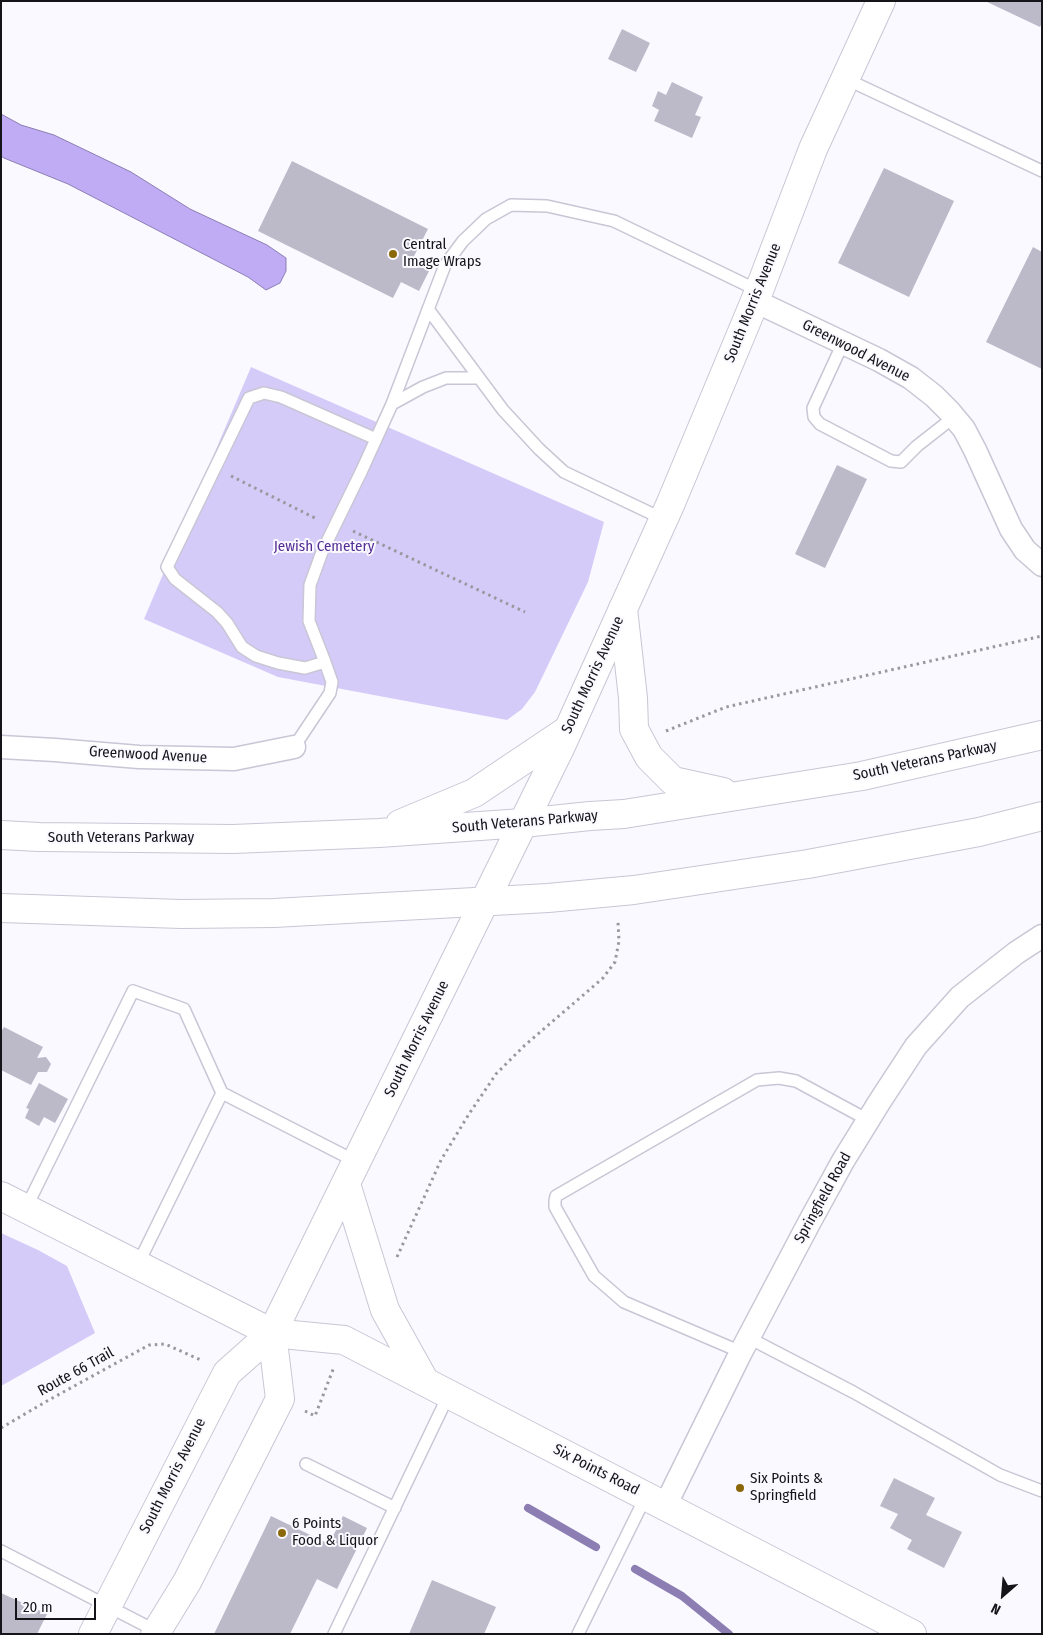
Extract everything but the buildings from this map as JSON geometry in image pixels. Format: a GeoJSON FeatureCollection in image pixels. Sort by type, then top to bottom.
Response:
{"type":"FeatureCollection","features":[{"type":"Feature","properties":{"kind":"main road","name":"South Morris Avenue"},"geometry":{"type":"LineString","coordinates":[[93,1634],[226,1373],[272,1333],[568,730],[664,519],[757,296],[813,149],[881,1]]}},
{"type":"Feature","properties":{"kind":"main road"},"geometry":{"type":"LineString","coordinates":[[623,609],[633,698],[634,728],[649,757],[673,781],[742,796]]}},
{"type":"Feature","properties":{"kind":"main road"},"geometry":{"type":"LineString","coordinates":[[379,833],[474,793],[568,730]]}},
{"type":"Feature","properties":{"kind":"main road","name":"South Veterans Parkway"},"geometry":{"type":"LineString","coordinates":[[1,836],[233,838],[379,833],[624,814],[862,776],[1042,735]]}},
{"type":"Feature","properties":{"kind":"main road"},"geometry":{"type":"LineString","coordinates":[[1,908],[181,914],[274,913],[548,898],[634,890],[808,864],[963,835],[1042,816]]}},
{"type":"Feature","properties":{"kind":"main road"},"geometry":{"type":"LineString","coordinates":[[351,1173],[385,1310],[424,1380]]}},
{"type":"Feature","properties":{"kind":"main road"},"geometry":{"type":"LineString","coordinates":[[1,1196],[272,1333],[280,1399],[187,1582],[155,1632]]}},
{"type":"Feature","properties":{"kind":"main road","name":"Six Points Road"},"geometry":{"type":"LineString","coordinates":[[272,1333],[344,1340],[912,1634]]}},
{"type":"Feature","properties":{"kind":"street","name":"Greenwood Avenue"},"geometry":{"type":"LineString","coordinates":[[757,296],[911,378],[934,396],[964,429],[1011,529],[1025,550],[1042,565]]}},
{"type":"Feature","properties":{"kind":"street","name":"Greenwood Avenue"},"geometry":{"type":"LineString","coordinates":[[1,747],[139,757],[234,759],[294,747]]}},
{"type":"Feature","properties":{"kind":"street","name":"Springfield Road"},"geometry":{"type":"LineString","coordinates":[[656,1501],[745,1345],[834,1177],[916,1046],[960,997],[1016,953],[1042,936]]}},
{"type":"Feature","properties":{"kind":"lane"},"geometry":{"type":"LineString","coordinates":[[846,79],[1042,171]]}},
{"type":"Feature","properties":{"kind":"lane"},"geometry":{"type":"LineString","coordinates":[[294,747],[330,693],[332,682],[309,621],[310,585],[322,552],[392,404],[445,265],[463,241],[486,218],[511,205],[547,206],[614,221],[757,296]]}},
{"type":"Feature","properties":{"kind":"lane"},"geometry":{"type":"LineString","coordinates":[[428,309],[503,410],[539,449],[564,472],[664,519]]}},
{"type":"Feature","properties":{"kind":"lane"},"geometry":{"type":"LineString","coordinates":[[843,342],[813,408],[814,417],[820,424],[891,462],[901,462],[917,446],[954,417]]}},
{"type":"Feature","properties":{"kind":"lane"},"geometry":{"type":"LineString","coordinates":[[392,404],[423,387],[446,378],[479,378]]}},
{"type":"Feature","properties":{"kind":"lane"},"geometry":{"type":"LineString","coordinates":[[325,662],[305,668],[278,663],[256,656],[242,647],[227,623],[217,612],[175,578],[167,567],[249,398],[264,393],[281,397],[376,439]]}},
{"type":"Feature","properties":{"kind":"lane"},"geometry":{"type":"LineString","coordinates":[[26,1208],[134,991],[184,1009],[222,1093],[351,1173]]}},
{"type":"Feature","properties":{"kind":"lane"},"geometry":{"type":"LineString","coordinates":[[868,1120],[796,1081],[779,1078],[757,1080],[556,1196],[554,1200],[555,1207],[594,1276],[624,1302],[745,1345],[854,1392],[1000,1475],[1042,1491]]}},
{"type":"Feature","properties":{"kind":"lane"},"geometry":{"type":"LineString","coordinates":[[138,1264],[222,1093]]}},
{"type":"Feature","properties":{"kind":"lane"},"geometry":{"type":"LineString","coordinates":[[334,1634],[449,1394]]}},
{"type":"Feature","properties":{"kind":"lane"},"geometry":{"type":"LineString","coordinates":[[306,1464],[395,1508]]}},
{"type":"Feature","properties":{"kind":"lane"},"geometry":{"type":"LineString","coordinates":[[579,1633],[656,1501]]}},
{"type":"Feature","properties":{"kind":"lane"},"geometry":{"type":"LineString","coordinates":[[1,1551],[155,1632]]}},
{"type":"Feature","properties":{"kind":"path"},"geometry":{"type":"LineString","coordinates":[[215,468],[525,612]]}},
{"type":"Feature","properties":{"kind":"path"},"geometry":{"type":"LineString","coordinates":[[663,732],[726,707],[1042,636]]}},
{"type":"Feature","properties":{"kind":"path"},"geometry":{"type":"LineString","coordinates":[[378,1287],[391,1271],[441,1160],[496,1074],[524,1046],[603,978],[615,962],[620,941],[618,922]]}},
{"type":"Feature","properties":{"kind":"path"},"geometry":{"type":"LineString","coordinates":[[280,1399],[315,1416],[344,1340]]}},
{"type":"Feature","properties":{"kind":"path","name":"Route 66 Trail"},"geometry":{"type":"LineString","coordinates":[[1,1428],[149,1345],[165,1344],[226,1373]]}},
{"type":"Feature","properties":{"kind":"green space","name":"Jewish Cemetery"},"geometry":{"type":"Polygon","coordinates":[[[251,367],[604,522],[588,582],[535,692],[522,709],[507,720],[278,677],[144,619],[251,367]]]}},
{"type":"Feature","properties":{"kind":"green space"},"geometry":{"type":"Polygon","coordinates":[[[1,1233],[67,1266],[95,1333],[1,1386],[1,1233]]]}},
{"type":"Feature","properties":{"kind":"shaded area"},"geometry":{"type":"Polygon","coordinates":[[[1,114],[21,125],[54,135],[131,172],[190,209],[267,245],[286,258],[286,271],[280,283],[266,290],[248,277],[68,184],[4,158],[1,156],[1,114]]]}},
{"type":"Feature","properties":{"kind":"waterway"},"geometry":{"type":"LineString","coordinates":[[528,1508],[596,1547]]}},
{"type":"Feature","properties":{"kind":"waterway"},"geometry":{"type":"LineString","coordinates":[[635,1569],[682,1596],[729,1634]]}},
{"type":"Feature","properties":{"kind":"place","name":"Central Image Wraps"},"geometry":{"type":"Point","coordinates":[393,254]}},
{"type":"Feature","properties":{"kind":"place","name":"Six Points & Springfield"},"geometry":{"type":"Point","coordinates":[740,1488]}},
{"type":"Feature","properties":{"kind":"place","name":"6 Points Food & Liquor"},"geometry":{"type":"Point","coordinates":[282,1533]}}]}
